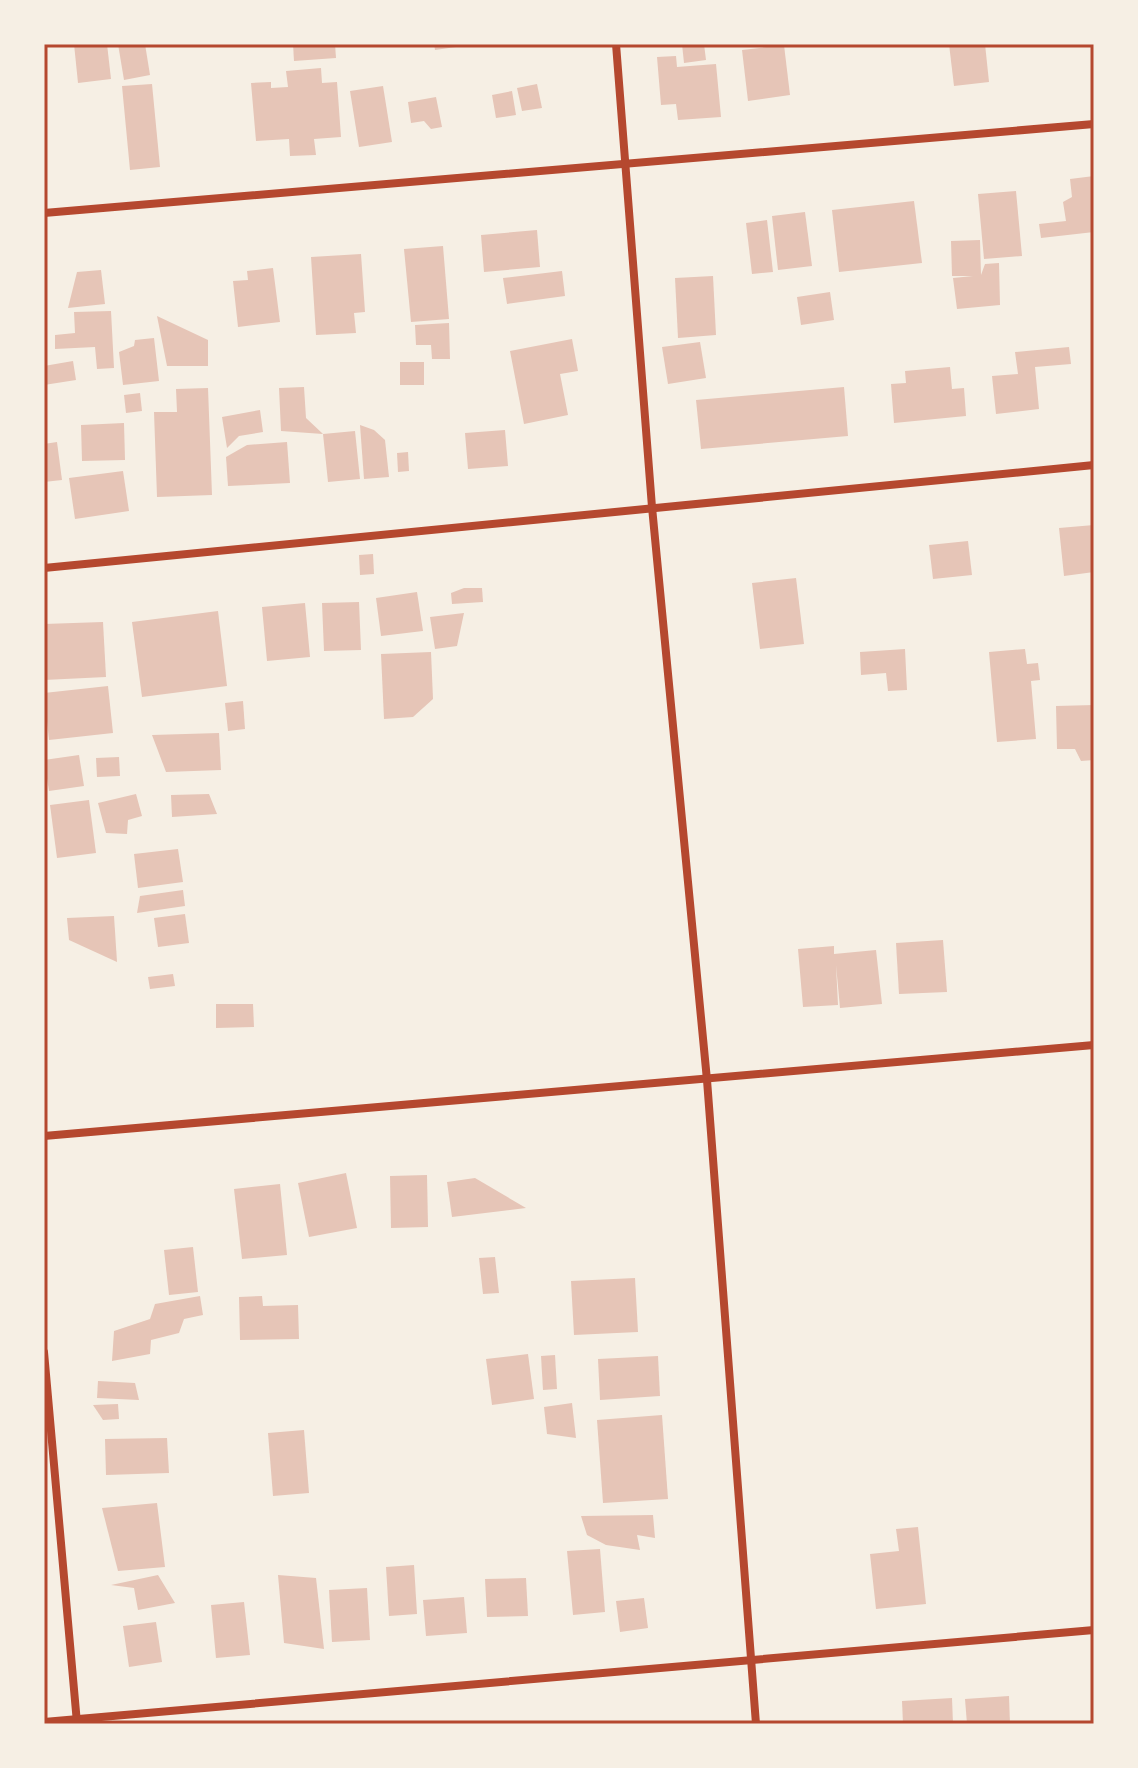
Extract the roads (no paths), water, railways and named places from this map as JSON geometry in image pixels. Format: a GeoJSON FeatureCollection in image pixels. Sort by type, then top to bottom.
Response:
{"type":"FeatureCollection","features":[{"type":"Feature","properties":{"kind":"street"},"geometry":{"type":"LineString","coordinates":[[616,44],[652,507],[707,1080],[756,1724]]}},
{"type":"Feature","properties":{"kind":"street"},"geometry":{"type":"LineString","coordinates":[[44,213],[1094,124]]}},
{"type":"Feature","properties":{"kind":"street"},"geometry":{"type":"LineString","coordinates":[[44,568],[1094,465]]}},
{"type":"Feature","properties":{"kind":"street"},"geometry":{"type":"LineString","coordinates":[[44,1136],[1094,1045]]}},
{"type":"Feature","properties":{"kind":"street"},"geometry":{"type":"LineString","coordinates":[[44,1352],[77,1722]]}},
{"type":"Feature","properties":{"kind":"street"},"geometry":{"type":"LineString","coordinates":[[44,1722],[77,1722],[1094,1630]]}}]}
